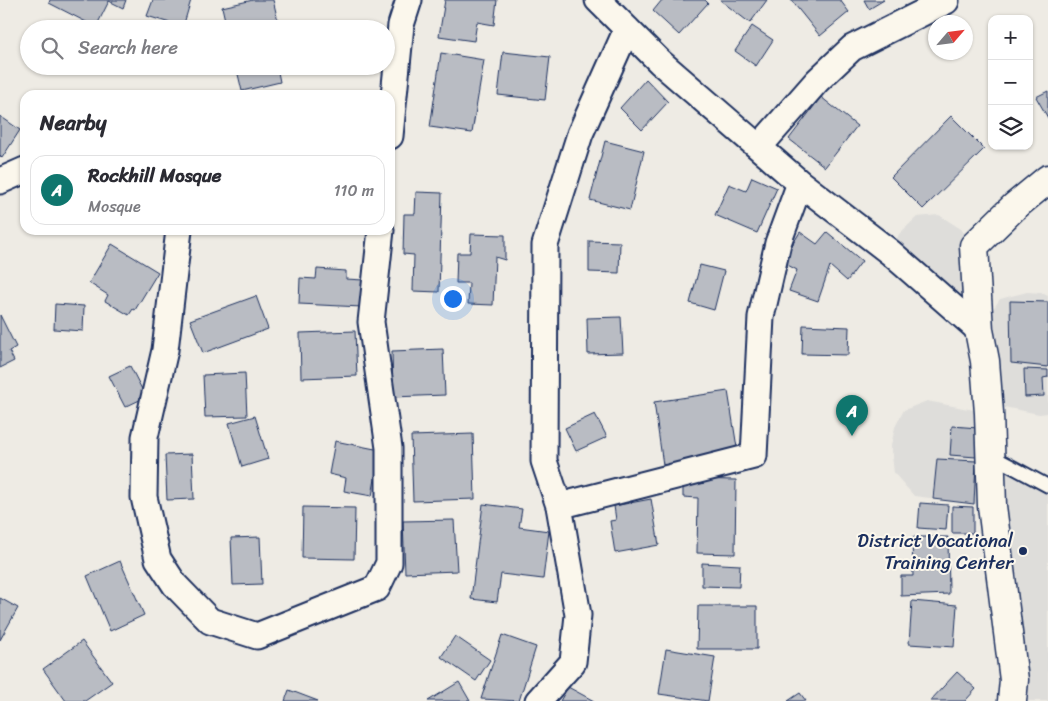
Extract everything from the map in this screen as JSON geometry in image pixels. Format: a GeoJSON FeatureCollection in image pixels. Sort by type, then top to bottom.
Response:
{"type":"FeatureCollection","features":[{"type":"Feature","properties":{"kind":"main road"},"geometry":{"type":"LineString","coordinates":[[1012,701],[1014,680],[993,515],[992,456],[974,246],[1014,207],[1048,179]]}},
{"type":"Feature","properties":{"kind":"street"},"geometry":{"type":"LineString","coordinates":[[395,90],[401,25],[408,0]]}},
{"type":"Feature","properties":{"kind":"street"},"geometry":{"type":"LineString","coordinates":[[758,147],[817,80],[852,48],[946,1]]}},
{"type":"Feature","properties":{"kind":"street"},"geometry":{"type":"LineString","coordinates":[[607,3],[627,29],[660,62],[800,183],[891,253],[980,330]]}},
{"type":"Feature","properties":{"kind":"street"},"geometry":{"type":"LineString","coordinates":[[538,701],[573,662],[578,616],[559,506],[544,461],[545,245],[580,134],[627,29]]}},
{"type":"Feature","properties":{"kind":"street"},"geometry":{"type":"LineString","coordinates":[[0,181],[20,172]]}},
{"type":"Feature","properties":{"kind":"street"},"geometry":{"type":"LineString","coordinates":[[559,506],[754,456],[761,317],[778,242],[800,183]]}},
{"type":"Feature","properties":{"kind":"street"},"geometry":{"type":"LineString","coordinates":[[178,235],[165,350],[145,437],[144,497],[158,559],[174,585],[210,621],[257,636],[377,588],[389,563],[389,448],[371,322],[380,235]]}},
{"type":"Feature","properties":{"kind":"lane"},"geometry":{"type":"LineString","coordinates":[[992,456],[1048,486]]}},
{"type":"Feature","properties":{"kind":"shaded area"},"geometry":{"type":"Polygon","coordinates":[[[939,215],[961,229],[974,246],[980,329],[1000,299],[1027,292],[1042,293],[1048,296],[1048,413],[1039,414],[1004,407],[987,394],[979,330],[891,253],[899,234],[917,217],[939,215]]]}},
{"type":"Feature","properties":{"kind":"shaded area"},"geometry":{"type":"Polygon","coordinates":[[[927,401],[989,413],[992,456],[1048,486],[1048,701],[1012,701],[992,506],[914,496],[894,473],[891,446],[895,427],[904,410],[927,401]]]}},
{"type":"Feature","properties":{"kind":"building"},"geometry":{"type":"Polygon","coordinates":[[[50,0],[126,0],[123,8],[109,1],[100,20],[82,20],[49,3],[50,0]]]}},
{"type":"Feature","properties":{"kind":"building"},"geometry":{"type":"Polygon","coordinates":[[[153,0],[191,0],[185,20],[160,20],[147,16],[153,0]]]}},
{"type":"Feature","properties":{"kind":"building"},"geometry":{"type":"Polygon","coordinates":[[[253,0],[273,0],[278,20],[225,20],[222,7],[253,0]]]}},
{"type":"Feature","properties":{"kind":"building"},"geometry":{"type":"Polygon","coordinates":[[[445,0],[497,0],[494,25],[477,22],[474,41],[439,36],[445,0]]]}},
{"type":"Feature","properties":{"kind":"building"},"geometry":{"type":"Polygon","coordinates":[[[662,0],[705,0],[708,3],[679,35],[653,11],[662,0]]]}},
{"type":"Feature","properties":{"kind":"building"},"geometry":{"type":"Polygon","coordinates":[[[720,0],[767,0],[750,23],[720,0]]]}},
{"type":"Feature","properties":{"kind":"building"},"geometry":{"type":"Polygon","coordinates":[[[791,0],[840,0],[849,12],[820,36],[791,0]]]}},
{"type":"Feature","properties":{"kind":"building"},"geometry":{"type":"Polygon","coordinates":[[[864,0],[884,0],[869,9],[864,0]]]}},
{"type":"Feature","properties":{"kind":"building"},"geometry":{"type":"Polygon","coordinates":[[[752,26],[773,40],[756,66],[735,51],[752,26]]]}},
{"type":"Feature","properties":{"kind":"building"},"geometry":{"type":"Polygon","coordinates":[[[503,52],[550,57],[545,100],[498,95],[503,52]]]}},
{"type":"Feature","properties":{"kind":"building"},"geometry":{"type":"Polygon","coordinates":[[[441,53],[484,60],[472,133],[430,127],[441,53]]]}},
{"type":"Feature","properties":{"kind":"building"},"geometry":{"type":"Polygon","coordinates":[[[238,75],[279,75],[280,82],[242,90],[238,75]]]}},
{"type":"Feature","properties":{"kind":"building"},"geometry":{"type":"Polygon","coordinates":[[[646,79],[668,102],[642,130],[620,108],[646,79]]]}},
{"type":"Feature","properties":{"kind":"building"},"geometry":{"type":"Polygon","coordinates":[[[1048,91],[1048,118],[1036,97],[1048,91]]]}},
{"type":"Feature","properties":{"kind":"building"},"geometry":{"type":"Polygon","coordinates":[[[821,97],[857,126],[825,167],[789,139],[821,97]]]}},
{"type":"Feature","properties":{"kind":"building"},"geometry":{"type":"Polygon","coordinates":[[[0,116],[20,130],[2,158],[0,156],[0,116]]]}},
{"type":"Feature","properties":{"kind":"building"},"geometry":{"type":"Polygon","coordinates":[[[951,116],[984,149],[923,209],[891,177],[951,116]]]}},
{"type":"Feature","properties":{"kind":"building"},"geometry":{"type":"Polygon","coordinates":[[[605,141],[644,151],[630,210],[590,200],[605,141]]]}},
{"type":"Feature","properties":{"kind":"building"},"geometry":{"type":"Polygon","coordinates":[[[752,177],[777,188],[757,233],[715,215],[729,184],[746,191],[752,177]]]}},
{"type":"Feature","properties":{"kind":"building"},"geometry":{"type":"Polygon","coordinates":[[[416,192],[442,193],[439,292],[413,291],[414,255],[403,254],[404,214],[415,214],[416,192]]]}},
{"type":"Feature","properties":{"kind":"building"},"geometry":{"type":"Polygon","coordinates":[[[800,232],[817,244],[827,232],[862,261],[847,281],[830,266],[818,301],[789,291],[797,270],[782,262],[800,232]]]}},
{"type":"Feature","properties":{"kind":"building"},"geometry":{"type":"Polygon","coordinates":[[[471,234],[505,235],[505,260],[495,257],[493,305],[468,304],[469,283],[456,283],[457,253],[470,253],[471,234]]]}},
{"type":"Feature","properties":{"kind":"building"},"geometry":{"type":"Polygon","coordinates":[[[589,241],[620,242],[619,273],[589,272],[589,241]]]}},
{"type":"Feature","properties":{"kind":"building"},"geometry":{"type":"Polygon","coordinates":[[[112,244],[158,272],[135,310],[133,309],[129,315],[105,301],[108,295],[89,283],[112,244]]]}},
{"type":"Feature","properties":{"kind":"building"},"geometry":{"type":"Polygon","coordinates":[[[700,265],[724,271],[714,310],[690,303],[700,265]]]}},
{"type":"Feature","properties":{"kind":"building"},"geometry":{"type":"Polygon","coordinates":[[[317,269],[346,271],[346,279],[363,280],[362,307],[299,304],[300,278],[316,279],[317,269]]]}},
{"type":"Feature","properties":{"kind":"building"},"geometry":{"type":"Polygon","coordinates":[[[256,296],[268,329],[203,353],[190,320],[256,296]]]}},
{"type":"Feature","properties":{"kind":"building"},"geometry":{"type":"Polygon","coordinates":[[[1010,301],[1048,302],[1048,367],[1011,363],[1010,301]]]}},
{"type":"Feature","properties":{"kind":"building"},"geometry":{"type":"Polygon","coordinates":[[[55,304],[84,306],[83,331],[54,329],[55,304]]]}},
{"type":"Feature","properties":{"kind":"building"},"geometry":{"type":"Polygon","coordinates":[[[0,315],[16,347],[9,351],[14,361],[0,368],[0,315]]]}},
{"type":"Feature","properties":{"kind":"building"},"geometry":{"type":"Polygon","coordinates":[[[621,317],[623,353],[588,354],[587,318],[621,317]]]}},
{"type":"Feature","properties":{"kind":"building"},"geometry":{"type":"Polygon","coordinates":[[[803,325],[849,327],[848,355],[802,354],[803,325]]]}},
{"type":"Feature","properties":{"kind":"building"},"geometry":{"type":"Polygon","coordinates":[[[355,331],[357,376],[301,378],[300,333],[355,331]]]}},
{"type":"Feature","properties":{"kind":"building"},"geometry":{"type":"Polygon","coordinates":[[[443,349],[445,395],[393,397],[392,351],[443,349]]]}},
{"type":"Feature","properties":{"kind":"building"},"geometry":{"type":"Polygon","coordinates":[[[130,366],[146,397],[125,407],[109,376],[130,366]]]}},
{"type":"Feature","properties":{"kind":"building"},"geometry":{"type":"Polygon","coordinates":[[[1024,369],[1048,370],[1048,377],[1043,378],[1044,396],[1025,397],[1024,369]]]}},
{"type":"Feature","properties":{"kind":"building"},"geometry":{"type":"Polygon","coordinates":[[[245,373],[247,416],[205,417],[203,375],[245,373]]]}},
{"type":"Feature","properties":{"kind":"building"},"geometry":{"type":"Polygon","coordinates":[[[728,391],[738,454],[663,465],[654,402],[728,391]]]}},
{"type":"Feature","properties":{"kind":"building"},"geometry":{"type":"Polygon","coordinates":[[[595,414],[607,437],[576,451],[565,428],[595,414]]]}},
{"type":"Feature","properties":{"kind":"building"},"geometry":{"type":"Polygon","coordinates":[[[255,416],[268,459],[242,467],[229,423],[255,416]]]}},
{"type":"Feature","properties":{"kind":"building"},"geometry":{"type":"Polygon","coordinates":[[[952,426],[978,428],[976,457],[950,455],[952,426]]]}},
{"type":"Feature","properties":{"kind":"building"},"geometry":{"type":"Polygon","coordinates":[[[473,434],[475,499],[413,501],[411,436],[473,434]]]}},
{"type":"Feature","properties":{"kind":"building"},"geometry":{"type":"Polygon","coordinates":[[[335,441],[380,450],[372,496],[344,491],[346,478],[329,474],[335,441]]]}},
{"type":"Feature","properties":{"kind":"building"},"geometry":{"type":"Polygon","coordinates":[[[192,454],[194,499],[167,500],[165,455],[192,454]]]}},
{"type":"Feature","properties":{"kind":"building"},"geometry":{"type":"Polygon","coordinates":[[[937,459],[976,461],[974,504],[933,499],[937,459]]]}},
{"type":"Feature","properties":{"kind":"building"},"geometry":{"type":"Polygon","coordinates":[[[683,479],[736,480],[735,554],[697,553],[698,498],[683,497],[683,479]]]}},
{"type":"Feature","properties":{"kind":"building"},"geometry":{"type":"Polygon","coordinates":[[[651,499],[659,545],[615,553],[610,521],[616,520],[614,506],[651,499]]]}},
{"type":"Feature","properties":{"kind":"building"},"geometry":{"type":"Polygon","coordinates":[[[920,503],[948,505],[946,530],[918,528],[920,503]]]}},
{"type":"Feature","properties":{"kind":"building"},"geometry":{"type":"Polygon","coordinates":[[[483,504],[522,509],[519,527],[549,531],[543,579],[501,574],[497,602],[471,599],[483,504]]]}},
{"type":"Feature","properties":{"kind":"building"},"geometry":{"type":"Polygon","coordinates":[[[952,506],[973,507],[973,533],[952,533],[952,506]]]}},
{"type":"Feature","properties":{"kind":"building"},"geometry":{"type":"Polygon","coordinates":[[[303,507],[355,508],[354,559],[302,558],[303,507]]]}},
{"type":"Feature","properties":{"kind":"building"},"geometry":{"type":"Polygon","coordinates":[[[454,520],[457,571],[405,573],[403,521],[454,520]]]}},
{"type":"Feature","properties":{"kind":"building"},"geometry":{"type":"Polygon","coordinates":[[[260,537],[262,584],[233,585],[231,538],[260,537]]]}},
{"type":"Feature","properties":{"kind":"building"},"geometry":{"type":"Polygon","coordinates":[[[912,537],[948,537],[949,594],[901,596],[901,576],[913,576],[912,537]]]}},
{"type":"Feature","properties":{"kind":"building"},"geometry":{"type":"Polygon","coordinates":[[[120,561],[144,615],[110,631],[87,576],[120,561]]]}},
{"type":"Feature","properties":{"kind":"building"},"geometry":{"type":"Polygon","coordinates":[[[702,563],[740,565],[739,587],[702,586],[702,563]]]}},
{"type":"Feature","properties":{"kind":"building"},"geometry":{"type":"Polygon","coordinates":[[[0,598],[18,608],[0,640],[0,598]]]}},
{"type":"Feature","properties":{"kind":"building"},"geometry":{"type":"Polygon","coordinates":[[[912,601],[957,605],[954,647],[909,644],[912,601]]]}},
{"type":"Feature","properties":{"kind":"building"},"geometry":{"type":"Polygon","coordinates":[[[698,606],[757,606],[757,649],[697,649],[698,606]]]}},
{"type":"Feature","properties":{"kind":"building"},"geometry":{"type":"Polygon","coordinates":[[[502,635],[536,647],[519,701],[481,699],[502,635]]]}},
{"type":"Feature","properties":{"kind":"building"},"geometry":{"type":"Polygon","coordinates":[[[455,636],[490,660],[476,681],[441,657],[455,636]]]}},
{"type":"Feature","properties":{"kind":"building"},"geometry":{"type":"Polygon","coordinates":[[[82,641],[112,682],[85,701],[66,701],[43,669],[82,641]]]}},
{"type":"Feature","properties":{"kind":"building"},"geometry":{"type":"Polygon","coordinates":[[[666,649],[715,657],[708,701],[659,694],[666,649]]]}},
{"type":"Feature","properties":{"kind":"building"},"geometry":{"type":"Polygon","coordinates":[[[957,672],[976,689],[965,701],[930,701],[957,672]]]}},
{"type":"Feature","properties":{"kind":"building"},"geometry":{"type":"Polygon","coordinates":[[[459,682],[470,701],[428,701],[459,682]]]}},
{"type":"Feature","properties":{"kind":"building"},"geometry":{"type":"Polygon","coordinates":[[[568,687],[594,701],[560,701],[568,687]]]}},
{"type":"Feature","properties":{"kind":"building"},"geometry":{"type":"Polygon","coordinates":[[[289,690],[318,701],[285,701],[289,690]]]}},
{"type":"Feature","properties":{"kind":"building"},"geometry":{"type":"Polygon","coordinates":[[[800,693],[806,701],[788,701],[800,693]]]}},
{"type":"Feature","properties":{"kind":"place","name":"Rockhill Mosque"},"geometry":{"type":"Point","coordinates":[852,436]}},
{"type":"Feature","properties":{"kind":"place","name":"District Vocational Training Center"},"geometry":{"type":"Point","coordinates":[1023,551]}}]}
